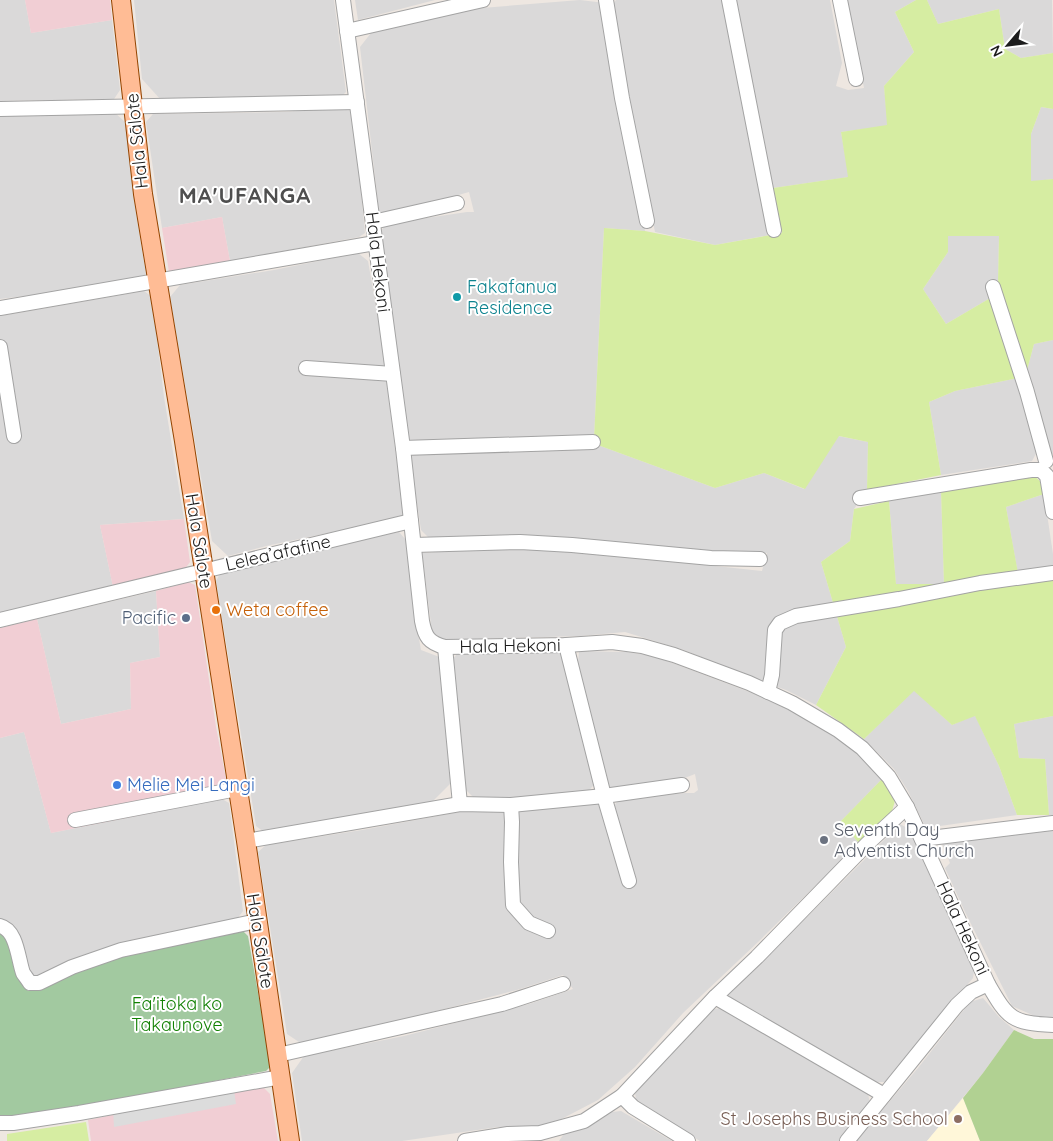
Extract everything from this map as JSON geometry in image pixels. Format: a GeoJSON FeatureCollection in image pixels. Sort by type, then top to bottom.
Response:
{"type":"FeatureCollection","features":[{"type":"Feature","properties":{"kind":"main road","name":"Hala Sālote"},"geometry":{"type":"LineString","coordinates":[[121,0],[143,194],[184,441],[290,1141]]}},
{"type":"Feature","properties":{"kind":"street","name":"Hala Hekoni"},"geometry":{"type":"LineString","coordinates":[[343,0],[403,448],[424,630],[428,640],[436,645],[445,647],[566,645],[612,642],[642,646],[674,655],[749,683],[792,703],[838,730],[862,748],[889,777],[907,807],[988,984],[1008,1015],[1020,1022],[1053,1026]]}},
{"type":"Feature","properties":{"kind":"street"},"geometry":{"type":"LineString","coordinates":[[347,31],[484,0]]}},
{"type":"Feature","properties":{"kind":"street"},"geometry":{"type":"LineString","coordinates":[[606,0],[622,98],[646,221]]}},
{"type":"Feature","properties":{"kind":"street"},"geometry":{"type":"LineString","coordinates":[[729,0],[774,230]]}},
{"type":"Feature","properties":{"kind":"street"},"geometry":{"type":"LineString","coordinates":[[840,0],[856,78]]}},
{"type":"Feature","properties":{"kind":"street"},"geometry":{"type":"LineString","coordinates":[[0,109],[357,102]]}},
{"type":"Feature","properties":{"kind":"street"},"geometry":{"type":"LineString","coordinates":[[373,222],[457,203]]}},
{"type":"Feature","properties":{"kind":"street"},"geometry":{"type":"LineString","coordinates":[[0,308],[375,243]]}},
{"type":"Feature","properties":{"kind":"street"},"geometry":{"type":"LineString","coordinates":[[993,287],[1027,392],[1047,464],[1053,512]]}},
{"type":"Feature","properties":{"kind":"street"},"geometry":{"type":"LineString","coordinates":[[0,347],[14,436]]}},
{"type":"Feature","properties":{"kind":"street"},"geometry":{"type":"LineString","coordinates":[[306,368],[393,374]]}},
{"type":"Feature","properties":{"kind":"street"},"geometry":{"type":"LineString","coordinates":[[403,448],[593,442]]}},
{"type":"Feature","properties":{"kind":"street"},"geometry":{"type":"LineString","coordinates":[[860,498],[1030,470],[1047,464]]}},
{"type":"Feature","properties":{"kind":"street","name":"Lelea’afafine"},"geometry":{"type":"LineString","coordinates":[[0,620],[411,521]]}},
{"type":"Feature","properties":{"kind":"street"},"geometry":{"type":"LineString","coordinates":[[414,545],[520,542],[711,558],[760,559]]}},
{"type":"Feature","properties":{"kind":"street"},"geometry":{"type":"LineString","coordinates":[[768,692],[772,675],[774,630],[780,623],[796,616],[980,583],[1053,573]]}},
{"type":"Feature","properties":{"kind":"street"},"geometry":{"type":"LineString","coordinates":[[566,645],[604,796],[629,882]]}},
{"type":"Feature","properties":{"kind":"street"},"geometry":{"type":"LineString","coordinates":[[445,647],[460,804]]}},
{"type":"Feature","properties":{"kind":"street"},"geometry":{"type":"LineString","coordinates":[[246,841],[460,804],[511,805],[604,796],[682,785]]}},
{"type":"Feature","properties":{"kind":"street"},"geometry":{"type":"LineString","coordinates":[[75,820],[237,789]]}},
{"type":"Feature","properties":{"kind":"street"},"geometry":{"type":"LineString","coordinates":[[511,805],[511,862],[514,905],[529,923],[548,931]]}},
{"type":"Feature","properties":{"kind":"street"},"geometry":{"type":"LineString","coordinates":[[465,1141],[508,1134],[540,1137],[584,1121],[622,1096],[714,997],[757,957],[907,807]]}},
{"type":"Feature","properties":{"kind":"street"},"geometry":{"type":"LineString","coordinates":[[922,839],[1053,823]]}},
{"type":"Feature","properties":{"kind":"street"},"geometry":{"type":"LineString","coordinates":[[0,926],[12,934],[24,974],[30,983],[39,984],[72,967],[121,950],[257,920]]}},
{"type":"Feature","properties":{"kind":"street"},"geometry":{"type":"LineString","coordinates":[[278,1055],[502,1004],[563,984]]}},
{"type":"Feature","properties":{"kind":"street"},"geometry":{"type":"LineString","coordinates":[[847,1141],[957,1005],[971,992],[988,984]]}},
{"type":"Feature","properties":{"kind":"street"},"geometry":{"type":"LineString","coordinates":[[714,997],[884,1095]]}},
{"type":"Feature","properties":{"kind":"street"},"geometry":{"type":"LineString","coordinates":[[0,1123],[13,1123],[79,1113],[281,1077]]}},
{"type":"Feature","properties":{"kind":"street"},"geometry":{"type":"LineString","coordinates":[[622,1096],[633,1107],[688,1141]]}},
{"type":"Feature","properties":{"kind":"shaded area"},"geometry":{"type":"Polygon","coordinates":[[[0,0],[25,0],[31,33],[112,20],[120,90],[114,99],[0,101],[0,0]]]}},
{"type":"Feature","properties":{"kind":"shaded area"},"geometry":{"type":"Polygon","coordinates":[[[25,0],[110,0],[112,20],[31,33],[25,0]]]}},
{"type":"Feature","properties":{"kind":"shaded area"},"geometry":{"type":"Polygon","coordinates":[[[134,0],[334,0],[346,92],[342,96],[161,100],[142,79],[134,0]]]}},
{"type":"Feature","properties":{"kind":"shaded area"},"geometry":{"type":"Polygon","coordinates":[[[355,0],[435,0],[358,20],[355,0]]]}},
{"type":"Feature","properties":{"kind":"shaded area"},"geometry":{"type":"Polygon","coordinates":[[[580,0],[605,3],[634,182],[645,231],[604,228],[594,439],[413,444],[406,435],[381,231],[386,224],[474,212],[469,192],[385,216],[379,212],[360,47],[371,33],[469,9],[580,0]]]}},
{"type":"Feature","properties":{"kind":"shaded area"},"geometry":{"type":"Polygon","coordinates":[[[616,0],[722,0],[770,235],[715,245],[655,232],[612,6],[616,0]]]}},
{"type":"Feature","properties":{"kind":"shaded area"},"geometry":{"type":"Polygon","coordinates":[[[735,0],[830,0],[842,63],[836,86],[848,90],[864,88],[847,0],[916,0],[895,12],[914,52],[884,86],[888,126],[841,132],[849,177],[773,188],[735,0]]]}},
{"type":"Feature","properties":{"kind":"shaded area"},"geometry":{"type":"Polygon","coordinates":[[[927,0],[1052,0],[1053,53],[1021,58],[1005,49],[999,9],[938,24],[927,0]]]}},
{"type":"Feature","properties":{"kind":"shaded area"},"geometry":{"type":"Polygon","coordinates":[[[1041,107],[1053,109],[1053,179],[1031,182],[1031,134],[1041,107]]]}},
{"type":"Feature","properties":{"kind":"shaded area"},"geometry":{"type":"Polygon","coordinates":[[[348,108],[359,171],[365,233],[359,237],[230,261],[222,217],[162,228],[146,122],[153,114],[281,112],[348,108]]]}},
{"type":"Feature","properties":{"kind":"shaded area"},"geometry":{"type":"Polygon","coordinates":[[[114,112],[125,122],[135,207],[146,274],[141,278],[72,290],[0,299],[0,115],[114,112]]]}},
{"type":"Feature","properties":{"kind":"shaded area"},"geometry":{"type":"Polygon","coordinates":[[[222,217],[230,261],[169,272],[162,228],[222,217]]]}},
{"type":"Feature","properties":{"kind":"shaded area"},"geometry":{"type":"Polygon","coordinates":[[[947,236],[999,236],[998,282],[989,286],[992,297],[946,324],[923,289],[948,252],[947,236]]]}},
{"type":"Feature","properties":{"kind":"shaded area"},"geometry":{"type":"Polygon","coordinates":[[[358,253],[368,261],[380,330],[404,517],[266,546],[228,556],[212,541],[170,297],[180,285],[274,270],[358,253]]]}},
{"type":"Feature","properties":{"kind":"shaded area"},"geometry":{"type":"Polygon","coordinates":[[[144,291],[152,297],[164,397],[184,519],[100,525],[113,587],[0,613],[0,316],[144,291]]]}},
{"type":"Feature","properties":{"kind":"shaded area"},"geometry":{"type":"Polygon","coordinates":[[[1053,340],[1053,455],[1046,449],[1026,374],[1034,344],[1053,340]]]}},
{"type":"Feature","properties":{"kind":"shaded area"},"geometry":{"type":"Polygon","coordinates":[[[1018,378],[1038,450],[1032,461],[941,475],[929,402],[955,391],[1018,378]]]}},
{"type":"Feature","properties":{"kind":"shaded area"},"geometry":{"type":"Polygon","coordinates":[[[838,436],[868,442],[867,490],[854,509],[850,541],[821,562],[846,647],[816,705],[786,690],[684,650],[625,632],[580,636],[443,640],[432,632],[422,553],[511,547],[603,554],[762,571],[767,553],[719,554],[430,539],[421,530],[410,457],[414,452],[595,444],[715,488],[764,473],[804,489],[838,436]]]}},
{"type":"Feature","properties":{"kind":"shaded area"},"geometry":{"type":"Polygon","coordinates":[[[941,491],[944,584],[896,585],[889,501],[941,491]]]}},
{"type":"Feature","properties":{"kind":"shaded area"},"geometry":{"type":"Polygon","coordinates":[[[1044,494],[1053,554],[1053,569],[1018,574],[1006,507],[1044,494]]]}},
{"type":"Feature","properties":{"kind":"shaded area"},"geometry":{"type":"Polygon","coordinates":[[[184,519],[190,562],[183,571],[113,587],[100,525],[184,519]]]}},
{"type":"Feature","properties":{"kind":"shaded area"},"geometry":{"type":"Polygon","coordinates":[[[399,532],[406,540],[414,610],[421,650],[442,658],[453,781],[433,801],[264,832],[256,826],[216,581],[221,572],[399,532]]]}},
{"type":"Feature","properties":{"kind":"shaded area"},"geometry":{"type":"Polygon","coordinates":[[[188,582],[195,585],[216,727],[226,779],[219,786],[190,792],[192,805],[51,833],[24,732],[0,738],[0,628],[37,619],[61,724],[131,709],[130,663],[160,657],[156,591],[188,582]]]}},
{"type":"Feature","properties":{"kind":"shaded area"},"geometry":{"type":"Polygon","coordinates":[[[156,591],[160,657],[130,663],[131,709],[61,724],[37,619],[156,591]]]}},
{"type":"Feature","properties":{"kind":"shaded area"},"geometry":{"type":"Polygon","coordinates":[[[557,651],[564,655],[596,782],[587,793],[475,799],[463,787],[452,660],[457,654],[557,651]]]}},
{"type":"Feature","properties":{"kind":"shaded area"},"geometry":{"type":"Polygon","coordinates":[[[579,651],[627,652],[654,656],[792,710],[820,726],[855,750],[883,778],[840,822],[859,843],[683,1013],[635,1067],[598,1100],[548,1126],[498,1127],[402,1141],[302,1141],[292,1073],[304,1056],[404,1036],[529,1004],[573,989],[563,975],[517,990],[302,1044],[287,1034],[258,852],[266,845],[459,812],[518,810],[595,801],[600,804],[628,889],[637,881],[614,806],[619,799],[694,793],[698,790],[695,774],[674,782],[610,789],[580,676],[579,651]]]}},
{"type":"Feature","properties":{"kind":"shaded area"},"geometry":{"type":"Polygon","coordinates":[[[914,690],[952,725],[975,715],[999,766],[1017,815],[926,828],[908,791],[894,769],[864,739],[914,690]]]}},
{"type":"Feature","properties":{"kind":"shaded area"},"geometry":{"type":"Polygon","coordinates":[[[1053,716],[1053,815],[1049,815],[1045,759],[1019,758],[1014,724],[1053,716]]]}},
{"type":"Feature","properties":{"kind":"shaded area"},"geometry":{"type":"Polygon","coordinates":[[[24,732],[51,833],[222,799],[229,803],[243,911],[237,919],[132,940],[69,962],[39,978],[27,973],[16,933],[4,920],[0,920],[0,738],[24,732]]]}},
{"type":"Feature","properties":{"kind":"shaded area"},"geometry":{"type":"Polygon","coordinates":[[[900,824],[909,829],[975,965],[973,978],[888,1082],[877,1082],[729,1000],[728,993],[900,824]]]}},
{"type":"Feature","properties":{"kind":"shaded area"},"geometry":{"type":"Polygon","coordinates":[[[1053,830],[1053,1018],[1039,1018],[1012,1006],[945,868],[950,863],[942,844],[1053,830]]]}},
{"type":"Feature","properties":{"kind":"shaded area"},"geometry":{"type":"Polygon","coordinates":[[[983,998],[999,1017],[1014,1030],[983,1073],[927,1141],[856,1141],[918,1068],[970,1002],[983,998]]]}},
{"type":"Feature","properties":{"kind":"shaded area"},"geometry":{"type":"Polygon","coordinates":[[[724,1008],[868,1094],[870,1103],[840,1141],[700,1141],[636,1101],[635,1092],[712,1009],[724,1008]]]}},
{"type":"Feature","properties":{"kind":"shaded area"},"geometry":{"type":"Polygon","coordinates":[[[263,1087],[270,1094],[278,1141],[91,1141],[88,1120],[263,1087]]]}},
{"type":"Feature","properties":{"kind":"shaded area"},"geometry":{"type":"Polygon","coordinates":[[[234,1090],[236,1104],[114,1127],[113,1110],[234,1090]]]}},
{"type":"Feature","properties":{"kind":"shaded area","name":"St Josephs Business School"},"geometry":{"type":"Polygon","coordinates":[[[963,1098],[980,1141],[927,1141],[963,1098]]]}},
{"type":"Feature","properties":{"kind":"shaded area"},"geometry":{"type":"Polygon","coordinates":[[[621,1111],[672,1141],[559,1141],[566,1131],[600,1120],[612,1112],[621,1111]]]}},
{"type":"Feature","properties":{"kind":"green space"},"geometry":{"type":"Polygon","coordinates":[[[916,0],[927,0],[938,24],[999,9],[1005,49],[1021,58],[1053,53],[1053,109],[1041,107],[1031,134],[1031,181],[1053,179],[1053,340],[1034,344],[1026,374],[998,282],[999,236],[948,236],[948,252],[923,289],[946,324],[992,297],[1018,378],[955,391],[929,402],[941,475],[867,490],[868,442],[839,436],[805,489],[764,473],[715,488],[595,444],[604,228],[645,231],[715,245],[782,233],[773,188],[848,177],[841,132],[887,125],[884,86],[914,52],[895,12],[916,0]]]}},
{"type":"Feature","properties":{"kind":"green space"},"geometry":{"type":"Polygon","coordinates":[[[1034,476],[1040,481],[1044,494],[1006,507],[1018,573],[1053,569],[1053,716],[1014,724],[1019,758],[1045,759],[1049,815],[1017,815],[999,766],[975,716],[952,725],[914,691],[864,739],[816,705],[846,647],[821,562],[850,541],[854,509],[889,501],[896,584],[944,584],[941,491],[1034,476]]]}},
{"type":"Feature","properties":{"kind":"green space"},"geometry":{"type":"Polygon","coordinates":[[[883,778],[895,801],[892,811],[859,843],[840,822],[883,778]]]}},
{"type":"Feature","properties":{"kind":"green space","name":"Fa'itoka ko Takaunove"},"geometry":{"type":"Polygon","coordinates":[[[241,929],[248,936],[271,1066],[266,1071],[111,1101],[0,1116],[0,930],[8,937],[23,983],[28,991],[95,964],[158,945],[241,929]]]}},
{"type":"Feature","properties":{"kind":"green space"},"geometry":{"type":"Polygon","coordinates":[[[1014,1030],[1034,1039],[1053,1039],[1053,1141],[980,1141],[963,1098],[1014,1030]]]}},
{"type":"Feature","properties":{"kind":"green space"},"geometry":{"type":"Polygon","coordinates":[[[86,1122],[89,1141],[7,1141],[7,1134],[86,1122]]]}},
{"type":"Feature","properties":{"kind":"place","name":"Fakafanua Residence"},"geometry":{"type":"Point","coordinates":[457,297]}},
{"type":"Feature","properties":{"kind":"place","name":"Weta coffee"},"geometry":{"type":"Point","coordinates":[216,610]}},
{"type":"Feature","properties":{"kind":"place","name":"Pacific"},"geometry":{"type":"Point","coordinates":[186,618]}},
{"type":"Feature","properties":{"kind":"place","name":"Melie Mei Langi"},"geometry":{"type":"Point","coordinates":[117,785]}},
{"type":"Feature","properties":{"kind":"place","name":"Seventh Day Adventist Church"},"geometry":{"type":"Point","coordinates":[824,840]}},
{"type":"Feature","properties":{"kind":"place","name":"St Josephs Business School"},"geometry":{"type":"Point","coordinates":[958,1119]}},
{"type":"Feature","properties":{"kind":"district","name":"MA'UFANGA"},"geometry":{"type":"Point","coordinates":[245,195]}}]}
